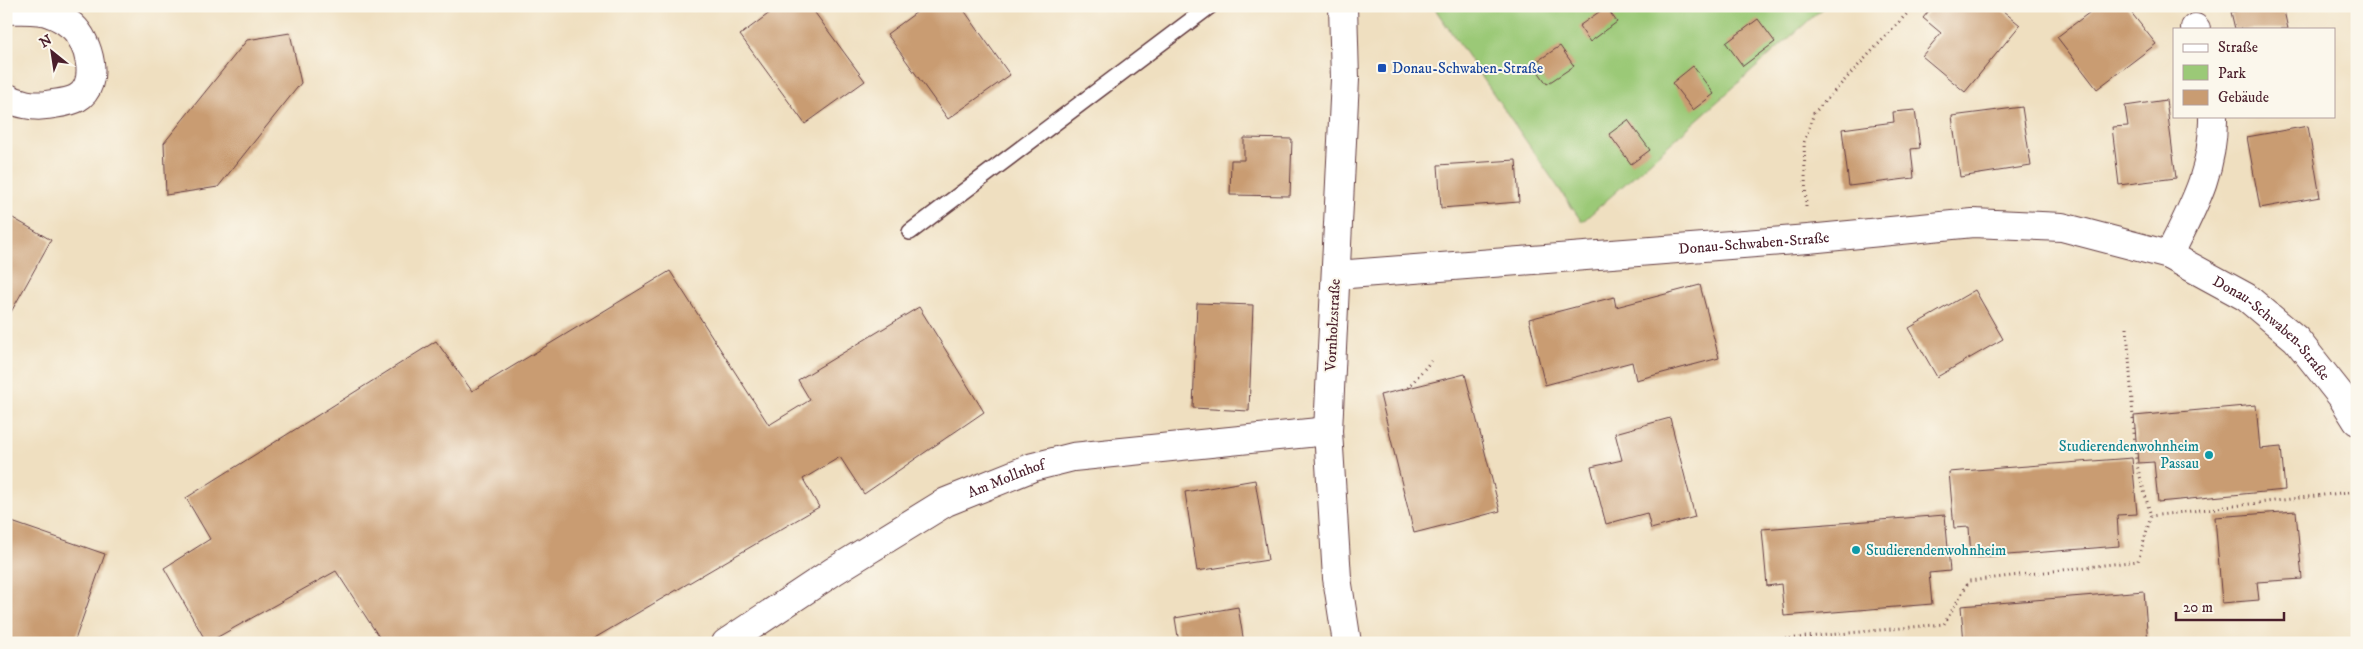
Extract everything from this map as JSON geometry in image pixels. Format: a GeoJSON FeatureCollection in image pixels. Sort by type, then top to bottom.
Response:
{"type":"FeatureCollection","features":[{"type":"Feature","properties":{"kind":"street","name":"Vornholzstraße"},"geometry":{"type":"LineString","coordinates":[[1343,6],[1345,79],[1328,431],[1337,578],[1347,643]]}},
{"type":"Feature","properties":{"kind":"street"},"geometry":{"type":"LineString","coordinates":[[6,10],[51,13],[73,27],[86,47],[90,63],[89,84],[78,97],[65,102],[38,106],[13,102],[6,97]]}},
{"type":"Feature","properties":{"kind":"street"},"geometry":{"type":"LineString","coordinates":[[2169,255],[2202,189],[2214,142],[2213,118]]}},
{"type":"Feature","properties":{"kind":"street","name":"Donau-Schwaben-Straße"},"geometry":{"type":"LineString","coordinates":[[1336,275],[1808,239],[1973,223],[2062,227],[2169,255],[2246,297],[2296,339],[2342,397],[2357,421]]}},
{"type":"Feature","properties":{"kind":"street","name":"Am Mollnhof"},"geometry":{"type":"LineString","coordinates":[[726,643],[834,571],[946,502],[1033,467],[1073,457],[1328,431]]}},
{"type":"Feature","properties":{"kind":"lane"},"geometry":{"type":"LineString","coordinates":[[910,232],[1210,6]]}},
{"type":"Feature","properties":{"kind":"path"},"geometry":{"type":"LineString","coordinates":[[1808,239],[1804,142],[1814,113],[1914,6]]}},
{"type":"Feature","properties":{"kind":"path"},"geometry":{"type":"LineString","coordinates":[[1775,640],[1944,624],[1969,581],[2138,561],[2152,516],[2136,462],[2128,328]]}},
{"type":"Feature","properties":{"kind":"path"},"geometry":{"type":"LineString","coordinates":[[1408,388],[1431,362]]}},
{"type":"Feature","properties":{"kind":"path"},"geometry":{"type":"LineString","coordinates":[[2152,516],[2357,491]]}},
{"type":"Feature","properties":{"kind":"green space"},"geometry":{"type":"Polygon","coordinates":[[[1433,6],[1825,6],[1582,222],[1433,6]]]}},
{"type":"Feature","properties":{"kind":"building"},"geometry":{"type":"Polygon","coordinates":[[[779,6],[810,6],[865,81],[805,124],[740,35],[779,6]]]}},
{"type":"Feature","properties":{"kind":"building"},"geometry":{"type":"Polygon","coordinates":[[[925,6],[961,6],[1010,75],[948,119],[887,34],[925,6]]]}},
{"type":"Feature","properties":{"kind":"building"},"geometry":{"type":"Polygon","coordinates":[[[1933,6],[1997,6],[2020,25],[1965,92],[1922,56],[1941,33],[1923,18],[1933,6]]]}},
{"type":"Feature","properties":{"kind":"building"},"geometry":{"type":"Polygon","coordinates":[[[2098,6],[2126,6],[2156,44],[2097,89],[2057,37],[2098,6]]]}},
{"type":"Feature","properties":{"kind":"building"},"geometry":{"type":"Polygon","coordinates":[[[2258,6],[2283,6],[2288,28],[2235,28],[2231,12],[2258,6]]]}},
{"type":"Feature","properties":{"kind":"building"},"geometry":{"type":"Polygon","coordinates":[[[1606,7],[1617,22],[1590,42],[1579,26],[1606,7]]]}},
{"type":"Feature","properties":{"kind":"building"},"geometry":{"type":"Polygon","coordinates":[[[1758,19],[1775,42],[1743,66],[1726,43],[1758,19]]]}},
{"type":"Feature","properties":{"kind":"building"},"geometry":{"type":"Polygon","coordinates":[[[290,33],[301,83],[218,187],[166,195],[164,143],[247,40],[290,33]]]}},
{"type":"Feature","properties":{"kind":"building"},"geometry":{"type":"Polygon","coordinates":[[[1560,46],[1574,66],[1547,84],[1533,64],[1560,46]]]}},
{"type":"Feature","properties":{"kind":"building"},"geometry":{"type":"Polygon","coordinates":[[[1693,66],[1714,94],[1693,110],[1672,83],[1693,66]]]}},
{"type":"Feature","properties":{"kind":"building"},"geometry":{"type":"Polygon","coordinates":[[[2166,100],[2176,178],[2119,185],[2112,127],[2128,126],[2125,106],[2166,100]]]}},
{"type":"Feature","properties":{"kind":"building"},"geometry":{"type":"Polygon","coordinates":[[[2022,107],[2031,166],[1960,177],[1952,116],[2022,107]]]}},
{"type":"Feature","properties":{"kind":"building"},"geometry":{"type":"Polygon","coordinates":[[[1915,110],[1920,148],[1911,149],[1914,178],[1849,186],[1842,129],[1894,122],[1893,112],[1915,110]]]}},
{"type":"Feature","properties":{"kind":"building"},"geometry":{"type":"Polygon","coordinates":[[[1628,120],[1650,150],[1631,164],[1609,134],[1628,120]]]}},
{"type":"Feature","properties":{"kind":"building"},"geometry":{"type":"Polygon","coordinates":[[[2308,126],[2320,197],[2260,208],[2247,137],[2308,126]]]}},
{"type":"Feature","properties":{"kind":"building"},"geometry":{"type":"Polygon","coordinates":[[[1244,138],[1292,139],[1290,196],[1230,195],[1231,160],[1244,160],[1244,138]]]}},
{"type":"Feature","properties":{"kind":"building"},"geometry":{"type":"Polygon","coordinates":[[[1516,160],[1519,202],[1441,208],[1438,165],[1516,160]]]}},
{"type":"Feature","properties":{"kind":"building"},"geometry":{"type":"Polygon","coordinates":[[[6,214],[51,240],[6,321],[6,214]]]}},
{"type":"Feature","properties":{"kind":"building"},"geometry":{"type":"Polygon","coordinates":[[[670,271],[769,425],[810,400],[798,380],[919,307],[984,412],[864,494],[840,457],[803,479],[819,507],[586,643],[383,643],[336,571],[207,643],[164,568],[210,539],[186,498],[436,341],[472,391],[670,271]]]}},
{"type":"Feature","properties":{"kind":"building"},"geometry":{"type":"Polygon","coordinates":[[[1700,285],[1719,358],[1636,380],[1632,362],[1545,385],[1529,319],[1614,297],[1616,307],[1700,285]]]}},
{"type":"Feature","properties":{"kind":"building"},"geometry":{"type":"Polygon","coordinates":[[[1975,290],[2003,339],[1937,377],[1909,328],[1975,290]]]}},
{"type":"Feature","properties":{"kind":"building"},"geometry":{"type":"Polygon","coordinates":[[[1197,303],[1253,305],[1249,411],[1193,408],[1197,303]]]}},
{"type":"Feature","properties":{"kind":"building"},"geometry":{"type":"Polygon","coordinates":[[[1465,374],[1500,511],[1414,533],[1380,395],[1465,374]]]}},
{"type":"Feature","properties":{"kind":"building","name":"Studierendenwohnheim Passau"},"geometry":{"type":"Polygon","coordinates":[[[2256,405],[2260,449],[2281,447],[2285,490],[2158,502],[2154,462],[2138,463],[2134,416],[2256,405]]]}},
{"type":"Feature","properties":{"kind":"building"},"geometry":{"type":"Polygon","coordinates":[[[1670,418],[1695,517],[1651,529],[1647,513],[1606,524],[1591,467],[1622,460],[1615,433],[1670,418]]]}},
{"type":"Feature","properties":{"kind":"building","name":"Studierendenwohnheim"},"geometry":{"type":"Polygon","coordinates":[[[2132,458],[2137,514],[2117,515],[2119,546],[1971,558],[1969,527],[1954,528],[1949,472],[2132,458]]]}},
{"type":"Feature","properties":{"kind":"building"},"geometry":{"type":"Polygon","coordinates":[[[1255,480],[1268,560],[1197,571],[1185,492],[1255,480]]]}},
{"type":"Feature","properties":{"kind":"building"},"geometry":{"type":"Polygon","coordinates":[[[2296,511],[2302,579],[2257,582],[2259,600],[2222,603],[2215,517],[2296,511]]]}},
{"type":"Feature","properties":{"kind":"building","name":"Studierendenwohnheim"},"geometry":{"type":"Polygon","coordinates":[[[1945,515],[1950,571],[1929,573],[1932,604],[1784,616],[1781,584],[1767,586],[1762,529],[1945,515]]]}},
{"type":"Feature","properties":{"kind":"building"},"geometry":{"type":"Polygon","coordinates":[[[6,520],[105,554],[74,643],[6,643],[6,520]]]}},
{"type":"Feature","properties":{"kind":"building","name":"Studierendenwohnheim"},"geometry":{"type":"Polygon","coordinates":[[[2144,591],[2148,643],[1964,643],[1961,606],[2144,591]]]}},
{"type":"Feature","properties":{"kind":"building"},"geometry":{"type":"Polygon","coordinates":[[[1238,607],[1244,643],[1179,643],[1175,618],[1238,607]]]}},
{"type":"Feature","properties":{"kind":"place","name":"Donau-Schwaben-Straße"},"geometry":{"type":"Point","coordinates":[1382,68]}},
{"type":"Feature","properties":{"kind":"place","name":"Studierendenwohnheim Passau"},"geometry":{"type":"Point","coordinates":[2209,455]}},
{"type":"Feature","properties":{"kind":"place","name":"Studierendenwohnheim"},"geometry":{"type":"Point","coordinates":[1856,550]}}]}
